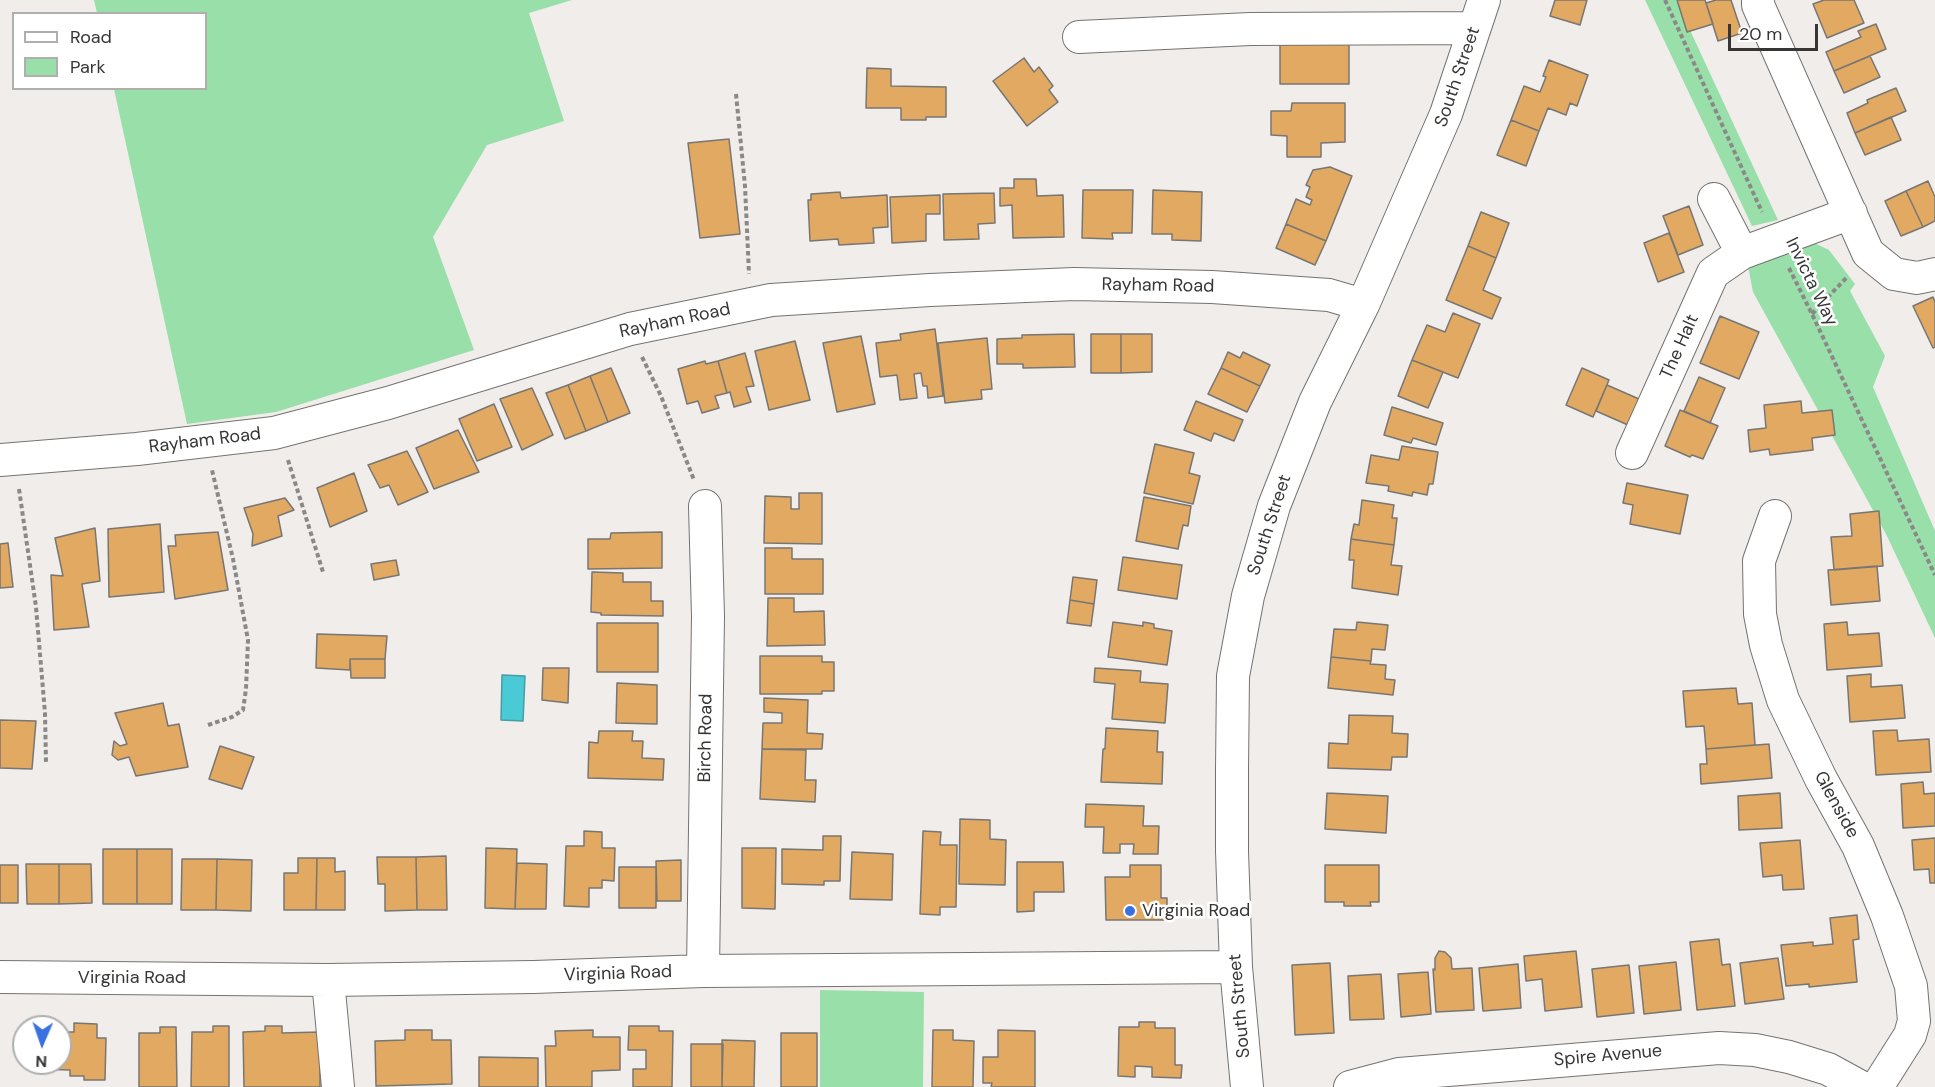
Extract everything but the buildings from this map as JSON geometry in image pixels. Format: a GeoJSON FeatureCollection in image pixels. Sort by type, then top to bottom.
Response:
{"type":"FeatureCollection","features":[{"type":"Feature","properties":{"kind":"street"},"geometry":{"type":"LineString","coordinates":[[1758,0],[1868,253],[1894,274],[1917,278],[1935,274]]}},
{"type":"Feature","properties":{"kind":"street"},"geometry":{"type":"LineString","coordinates":[[1079,37],[1250,29],[1479,14]]}},
{"type":"Feature","properties":{"kind":"street","name":"South Street"},"geometry":{"type":"LineString","coordinates":[[1247,1087],[1236,967],[1232,851],[1233,687],[1248,596],[1278,495],[1315,402],[1363,305],[1446,114],[1479,14]]}},
{"type":"Feature","properties":{"kind":"street"},"geometry":{"type":"LineString","coordinates":[[1714,199],[1742,253]]}},
{"type":"Feature","properties":{"kind":"street","name":"The Halt"},"geometry":{"type":"LineString","coordinates":[[1632,453],[1713,273],[1742,253],[1851,213]]}},
{"type":"Feature","properties":{"kind":"street","name":"Rayham Road"},"geometry":{"type":"LineString","coordinates":[[6,460],[137,449],[274,433],[388,404],[630,329],[771,300],[1074,284],[1212,287],[1318,294],[1363,305]]}},
{"type":"Feature","properties":{"kind":"street","name":"Birch Road"},"geometry":{"type":"LineString","coordinates":[[703,971],[708,616],[705,506]]}},
{"type":"Feature","properties":{"kind":"street","name":"Glenside"},"geometry":{"type":"LineString","coordinates":[[1775,516],[1759,561],[1760,614],[1766,645],[1783,700],[1821,779],[1858,846],[1887,916],[1911,986],[1914,1021],[1910,1035],[1877,1087]]}},
{"type":"Feature","properties":{"kind":"street","name":"Virginia Road"},"geometry":{"type":"LineString","coordinates":[[0,977],[328,980],[534,977],[703,971],[1236,967]]}},
{"type":"Feature","properties":{"kind":"street"},"geometry":{"type":"LineString","coordinates":[[328,980],[338,1087]]}},
{"type":"Feature","properties":{"kind":"street","name":"Spire Avenue"},"geometry":{"type":"LineString","coordinates":[[1350,1087],[1399,1074],[1719,1048],[1755,1050],[1789,1057],[1850,1079],[1861,1087]]}},
{"type":"Feature","properties":{"kind":"path","name":"Invicta Way"},"geometry":{"type":"LineString","coordinates":[[1665,0],[1776,242],[1935,575]]}},
{"type":"Feature","properties":{"kind":"path"},"geometry":{"type":"LineString","coordinates":[[736,94],[745,186],[751,304]]}},
{"type":"Feature","properties":{"kind":"path"},"geometry":{"type":"LineString","coordinates":[[1812,314],[1868,253]]}},
{"type":"Feature","properties":{"kind":"path"},"geometry":{"type":"LineString","coordinates":[[630,329],[661,396],[705,506]]}},
{"type":"Feature","properties":{"kind":"path"},"geometry":{"type":"LineString","coordinates":[[274,433],[284,449],[293,473],[323,572]]}},
{"type":"Feature","properties":{"kind":"path"},"geometry":{"type":"LineString","coordinates":[[202,441],[219,497],[248,640],[243,710],[232,717],[208,725]]}},
{"type":"Feature","properties":{"kind":"path"},"geometry":{"type":"LineString","coordinates":[[6,460],[18,482],[36,606],[45,713],[46,763]]}},
{"type":"Feature","properties":{"kind":"green space"},"geometry":{"type":"Polygon","coordinates":[[[94,0],[572,0],[529,13],[564,121],[487,145],[433,237],[474,350],[276,412],[187,424],[114,90],[207,90],[207,12],[97,12],[94,0]]]}},
{"type":"Feature","properties":{"kind":"green space"},"geometry":{"type":"Polygon","coordinates":[[[1645,0],[1676,0],[1778,220],[1752,226],[1645,0]]]}},
{"type":"Feature","properties":{"kind":"green space"},"geometry":{"type":"Polygon","coordinates":[[[1812,242],[1829,250],[1855,284],[1850,291],[1885,356],[1873,387],[1935,531],[1935,638],[1886,534],[1753,292],[1748,266],[1812,242]]]}},
{"type":"Feature","properties":{"kind":"green space"},"geometry":{"type":"Polygon","coordinates":[[[820,990],[924,992],[923,1087],[820,1087],[820,990]]]}},
{"type":"Feature","properties":{"kind":"water"},"geometry":{"type":"Polygon","coordinates":[[[502,675],[525,676],[523,721],[501,720],[502,675]]]}},
{"type":"Feature","properties":{"kind":"place","name":"Virginia Road"},"geometry":{"type":"Point","coordinates":[1130,911]}}]}
